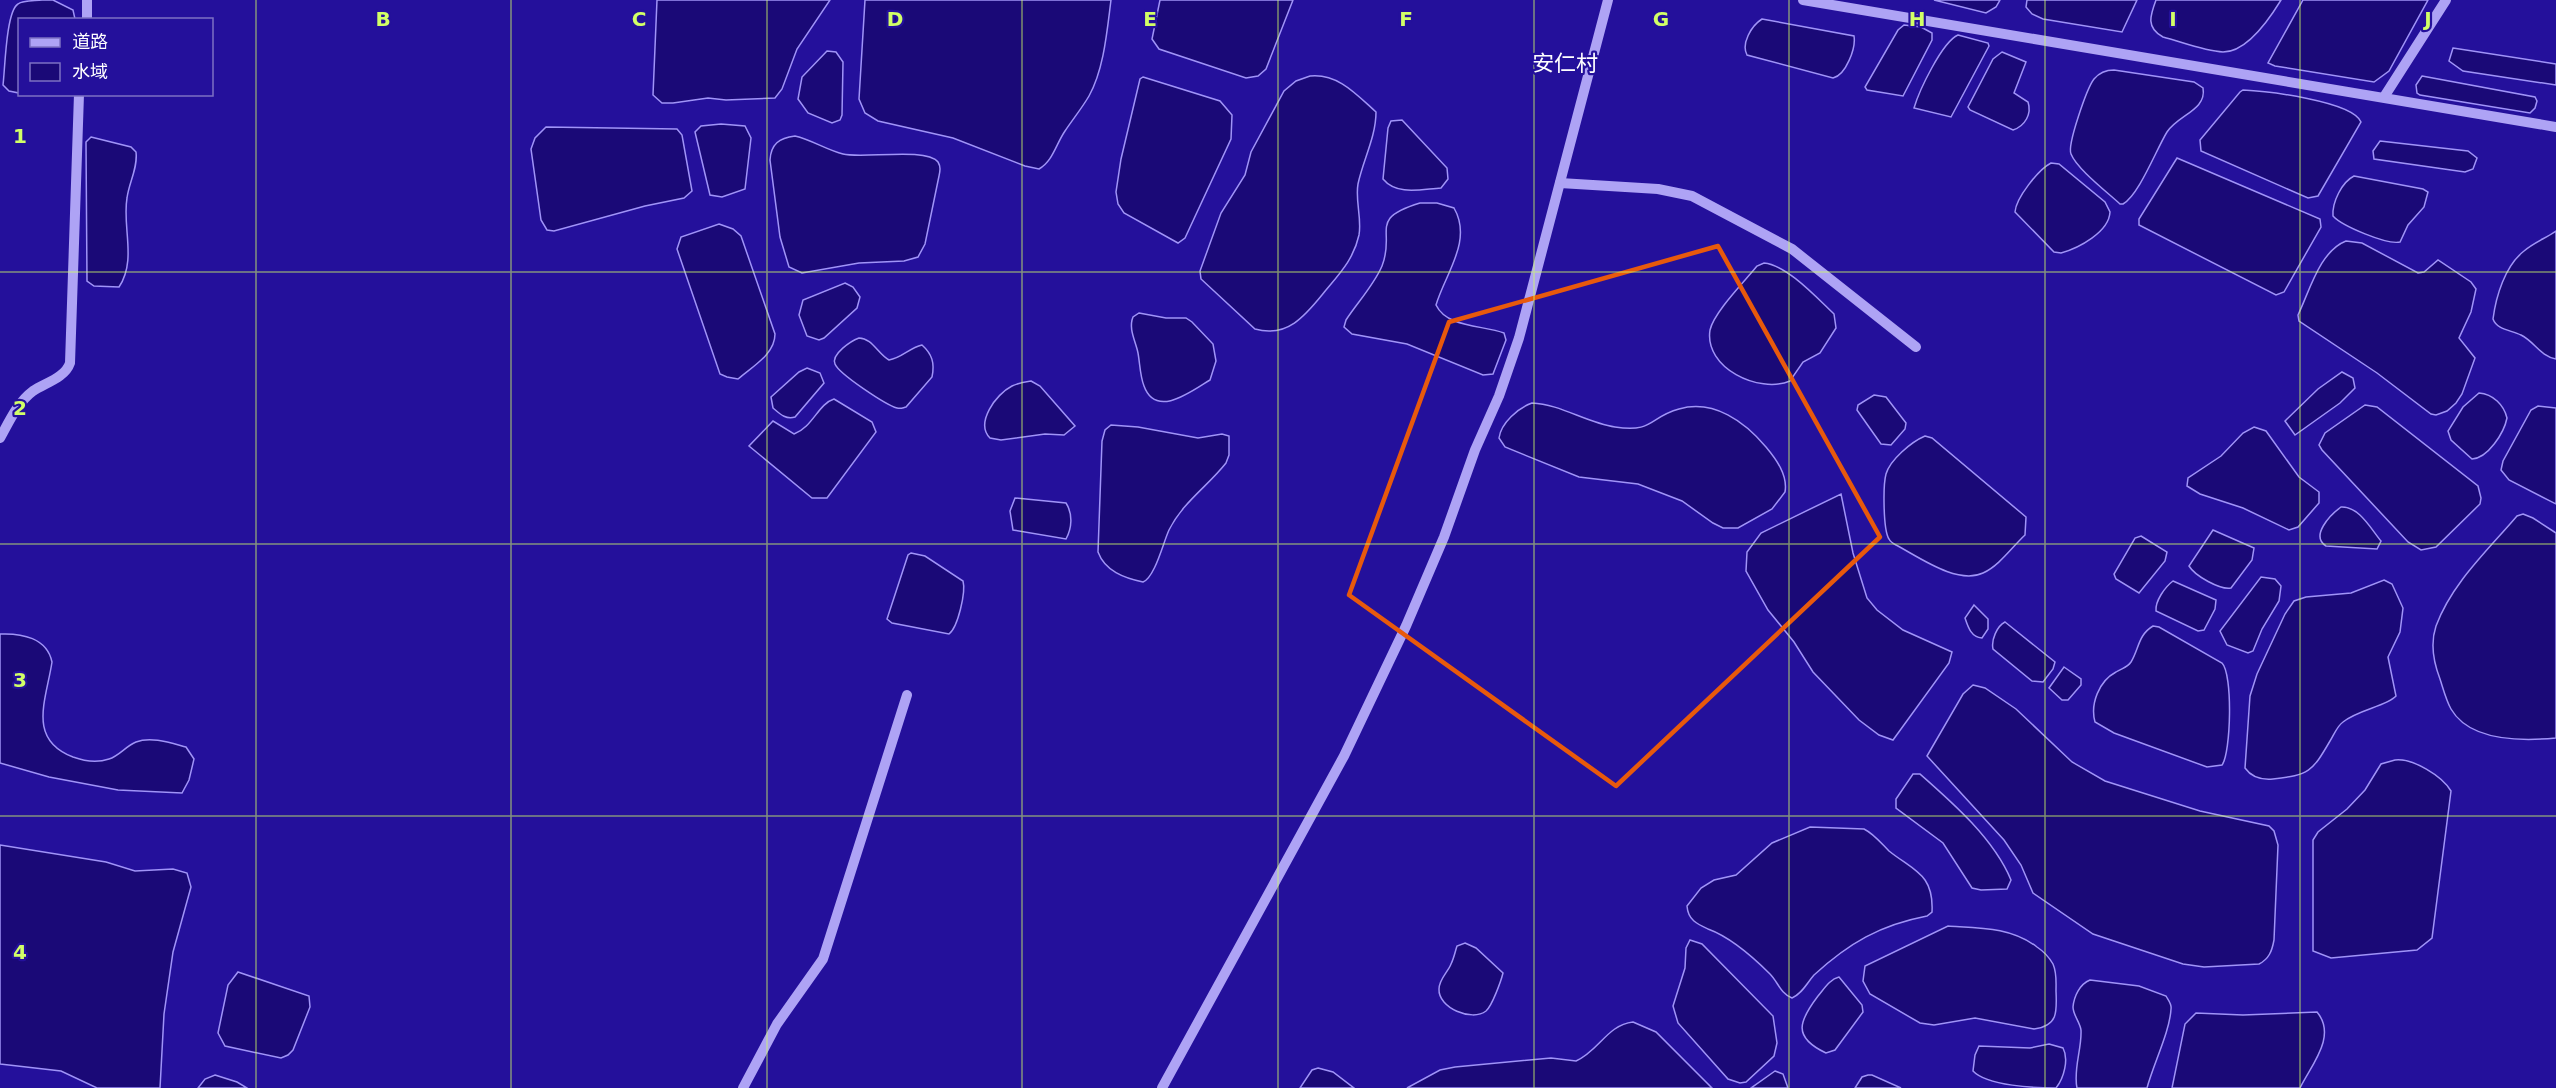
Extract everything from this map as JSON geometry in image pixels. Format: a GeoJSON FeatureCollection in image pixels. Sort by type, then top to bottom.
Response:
{"type":"FeatureCollection","features":[{"type":"Feature","properties":{"kind":"street"},"geometry":{"type":"LineString","coordinates":[[87,0],[87,18]]}},
{"type":"Feature","properties":{"kind":"street"},"geometry":{"type":"LineString","coordinates":[[1162,1088],[1344,756],[1406,626],[1444,537],[1475,450],[1509,369],[1608,0]]}},
{"type":"Feature","properties":{"kind":"street"},"geometry":{"type":"LineString","coordinates":[[1803,0],[2556,127]]}},
{"type":"Feature","properties":{"kind":"street"},"geometry":{"type":"LineString","coordinates":[[2384,97],[2446,0]]}},
{"type":"Feature","properties":{"kind":"street"},"geometry":{"type":"LineString","coordinates":[[0,438],[16,409],[25,398],[66,372],[70,363],[80,96]]}},
{"type":"Feature","properties":{"kind":"street"},"geometry":{"type":"LineString","coordinates":[[1560,183],[1658,189],[1692,196],[1792,249],[1916,347]]}},
{"type":"Feature","properties":{"kind":"street"},"geometry":{"type":"LineString","coordinates":[[743,1088],[777,1024],[823,959],[907,695]]}},
{"type":"Feature","properties":{"kind":"highlighted area"},"geometry":{"type":"Polygon","coordinates":[[[1718,246],[1880,537],[1616,786],[1349,595],[1449,322],[1718,246]]]}},
{"type":"Feature","properties":{"kind":"water"},"geometry":{"type":"Polygon","coordinates":[[[53,0],[73,10],[75,18],[18,18],[18,93],[9,91],[3,85],[11,18],[14,9],[23,2],[53,0]]]}},
{"type":"Feature","properties":{"kind":"water"},"geometry":{"type":"Polygon","coordinates":[[[657,0],[830,0],[797,49],[782,89],[775,98],[726,100],[708,98],[662,103],[653,95],[657,0]]]}},
{"type":"Feature","properties":{"kind":"water"},"geometry":{"type":"Polygon","coordinates":[[[865,0],[1111,0],[1104,50],[1094,85],[1051,157],[1039,169],[1025,166],[953,138],[878,121],[865,113],[859,99],[865,0]]]}},
{"type":"Feature","properties":{"kind":"water"},"geometry":{"type":"Polygon","coordinates":[[[1160,0],[1293,0],[1266,69],[1258,76],[1246,78],[1159,49],[1152,39],[1160,0]]]}},
{"type":"Feature","properties":{"kind":"water"},"geometry":{"type":"Polygon","coordinates":[[[1934,0],[2000,0],[1996,7],[1986,13],[1934,0]]]}},
{"type":"Feature","properties":{"kind":"water"},"geometry":{"type":"Polygon","coordinates":[[[2027,0],[2137,0],[2122,32],[2043,19],[2032,14],[2026,7],[2027,0]]]}},
{"type":"Feature","properties":{"kind":"water"},"geometry":{"type":"Polygon","coordinates":[[[2156,0],[2281,0],[2257,33],[2241,46],[2232,51],[2223,52],[2163,37],[2154,30],[2151,21],[2156,0]]]}},
{"type":"Feature","properties":{"kind":"water"},"geometry":{"type":"Polygon","coordinates":[[[2303,0],[2428,0],[2389,71],[2374,82],[2268,63],[2303,0]]]}},
{"type":"Feature","properties":{"kind":"water"},"geometry":{"type":"Polygon","coordinates":[[[1762,19],[1854,36],[1846,67],[1833,78],[1747,55],[1745,46],[1748,36],[1762,19]]]}},
{"type":"Feature","properties":{"kind":"water"},"geometry":{"type":"Polygon","coordinates":[[[1904,25],[1921,27],[1932,33],[1932,40],[1903,96],[1867,90],[1865,87],[1898,30],[1904,25]]]}},
{"type":"Feature","properties":{"kind":"water"},"geometry":{"type":"Polygon","coordinates":[[[1958,35],[1988,43],[1989,46],[1951,117],[1914,108],[1938,57],[1958,35]]]}},
{"type":"Feature","properties":{"kind":"water"},"geometry":{"type":"Polygon","coordinates":[[[2453,48],[2556,64],[2556,85],[2463,71],[2449,61],[2453,48]]]}},
{"type":"Feature","properties":{"kind":"water"},"geometry":{"type":"Polygon","coordinates":[[[827,51],[836,52],[843,62],[842,115],[840,120],[832,123],[808,113],[798,99],[802,77],[827,51]]]}},
{"type":"Feature","properties":{"kind":"water"},"geometry":{"type":"Polygon","coordinates":[[[2002,52],[2026,62],[2014,93],[2028,102],[2029,111],[2024,123],[2013,130],[1968,107],[1993,59],[2002,52]]]}},
{"type":"Feature","properties":{"kind":"water"},"geometry":{"type":"Polygon","coordinates":[[[2114,70],[2194,82],[2203,88],[2201,102],[2167,132],[2141,182],[2123,204],[2120,204],[2086,173],[2071,154],[2078,116],[2091,84],[2101,74],[2114,70]]]}},
{"type":"Feature","properties":{"kind":"water"},"geometry":{"type":"Polygon","coordinates":[[[1310,76],[1329,78],[1346,86],[1376,112],[1374,130],[1358,184],[1359,235],[1354,251],[1346,264],[1305,315],[1288,327],[1278,330],[1255,329],[1201,279],[1200,271],[1221,213],[1245,175],[1251,152],[1284,91],[1296,81],[1310,76]]]}},
{"type":"Feature","properties":{"kind":"water"},"geometry":{"type":"Polygon","coordinates":[[[2422,76],[2535,97],[2537,101],[2530,113],[2420,95],[2417,93],[2416,85],[2422,76]]]}},
{"type":"Feature","properties":{"kind":"water"},"geometry":{"type":"Polygon","coordinates":[[[1143,77],[1220,101],[1232,115],[1231,139],[1185,238],[1178,243],[1124,213],[1118,204],[1116,192],[1121,159],[1140,79],[1143,77]]]}},
{"type":"Feature","properties":{"kind":"water"},"geometry":{"type":"Polygon","coordinates":[[[2243,90],[2270,92],[2326,103],[2342,108],[2361,122],[2318,196],[2308,198],[2201,151],[2200,140],[2243,90]]]}},
{"type":"Feature","properties":{"kind":"water"},"geometry":{"type":"Polygon","coordinates":[[[1402,120],[1447,168],[1448,179],[1441,188],[1402,190],[1383,179],[1388,128],[1391,121],[1402,120]]]}},
{"type":"Feature","properties":{"kind":"water"},"geometry":{"type":"Polygon","coordinates":[[[721,124],[745,126],[751,138],[745,189],[722,197],[710,195],[695,132],[701,126],[721,124]]]}},
{"type":"Feature","properties":{"kind":"water"},"geometry":{"type":"Polygon","coordinates":[[[546,127],[677,129],[682,135],[692,191],[684,198],[645,206],[554,231],[547,230],[541,220],[531,149],[535,138],[546,127]]]}},
{"type":"Feature","properties":{"kind":"water"},"geometry":{"type":"Polygon","coordinates":[[[795,136],[843,154],[921,155],[938,162],[940,172],[925,244],[918,257],[904,261],[859,263],[802,273],[789,267],[780,237],[770,160],[772,150],[777,143],[784,138],[795,136]]]}},
{"type":"Feature","properties":{"kind":"water"},"geometry":{"type":"Polygon","coordinates":[[[91,137],[131,147],[136,152],[136,164],[126,209],[127,266],[119,287],[94,286],[87,281],[86,142],[91,137]]]}},
{"type":"Feature","properties":{"kind":"water"},"geometry":{"type":"Polygon","coordinates":[[[2380,141],[2468,151],[2477,158],[2473,169],[2465,172],[2374,159],[2373,151],[2380,141]]]}},
{"type":"Feature","properties":{"kind":"water"},"geometry":{"type":"Polygon","coordinates":[[[2177,158],[2320,219],[2321,227],[2284,292],[2276,295],[2139,225],[2139,219],[2177,158]]]}},
{"type":"Feature","properties":{"kind":"water"},"geometry":{"type":"Polygon","coordinates":[[[2051,163],[2059,164],[2105,202],[2110,212],[2104,226],[2092,238],[2061,253],[2054,252],[2015,212],[2019,199],[2028,185],[2051,163]]]}},
{"type":"Feature","properties":{"kind":"water"},"geometry":{"type":"Polygon","coordinates":[[[2354,176],[2423,189],[2428,192],[2424,207],[2408,225],[2400,242],[2385,241],[2365,234],[2345,225],[2333,216],[2334,205],[2339,193],[2354,176]]]}},
{"type":"Feature","properties":{"kind":"water"},"geometry":{"type":"Polygon","coordinates":[[[1420,203],[1437,203],[1454,208],[1459,220],[1459,245],[1436,305],[1448,318],[1457,322],[1504,333],[1506,340],[1493,374],[1483,375],[1407,344],[1352,334],[1344,327],[1346,320],[1382,266],[1388,221],[1404,209],[1420,203]]]}},
{"type":"Feature","properties":{"kind":"water"},"geometry":{"type":"Polygon","coordinates":[[[719,224],[733,229],[741,236],[775,334],[767,354],[738,379],[720,374],[677,249],[681,237],[719,224]]]}},
{"type":"Feature","properties":{"kind":"water"},"geometry":{"type":"Polygon","coordinates":[[[2556,231],[2556,359],[2546,355],[2521,335],[2501,328],[2493,319],[2499,291],[2517,257],[2556,231]]]}},
{"type":"Feature","properties":{"kind":"water"},"geometry":{"type":"Polygon","coordinates":[[[2346,241],[2362,243],[2418,273],[2424,272],[2438,260],[2471,282],[2476,289],[2471,312],[2459,338],[2475,358],[2462,394],[2447,411],[2436,415],[2431,414],[2377,373],[2299,321],[2298,315],[2317,272],[2329,253],[2346,241]]]}},
{"type":"Feature","properties":{"kind":"water"},"geometry":{"type":"Polygon","coordinates":[[[1764,263],[1773,265],[1792,276],[1810,291],[1834,314],[1836,328],[1820,353],[1803,362],[1790,381],[1777,384],[1749,381],[1736,375],[1716,356],[1710,344],[1710,330],[1717,315],[1757,266],[1764,263]]]}},
{"type":"Feature","properties":{"kind":"water"},"geometry":{"type":"Polygon","coordinates":[[[845,283],[853,287],[860,297],[857,308],[824,338],[819,340],[807,336],[799,315],[803,300],[845,283]]]}},
{"type":"Feature","properties":{"kind":"water"},"geometry":{"type":"Polygon","coordinates":[[[1139,313],[1166,318],[1186,318],[1192,322],[1213,344],[1216,361],[1210,380],[1175,400],[1157,401],[1150,396],[1144,386],[1132,331],[1133,317],[1139,313]]]}},
{"type":"Feature","properties":{"kind":"water"},"geometry":{"type":"Polygon","coordinates":[[[859,338],[871,343],[889,360],[922,345],[928,352],[933,363],[932,377],[906,407],[897,408],[883,401],[853,382],[838,369],[835,364],[836,356],[847,345],[859,338]]]}},
{"type":"Feature","properties":{"kind":"water"},"geometry":{"type":"Polygon","coordinates":[[[807,368],[820,373],[824,383],[795,417],[783,416],[773,408],[771,397],[799,372],[807,368]]]}},
{"type":"Feature","properties":{"kind":"water"},"geometry":{"type":"Polygon","coordinates":[[[2342,372],[2353,378],[2355,388],[2340,403],[2295,435],[2285,421],[2318,389],[2342,372]]]}},
{"type":"Feature","properties":{"kind":"water"},"geometry":{"type":"Polygon","coordinates":[[[1031,381],[1040,386],[1075,426],[1064,435],[1045,434],[1001,440],[990,438],[985,425],[989,409],[994,402],[1012,386],[1031,381]]]}},
{"type":"Feature","properties":{"kind":"water"},"geometry":{"type":"Polygon","coordinates":[[[2479,393],[2497,401],[2507,418],[2503,431],[2489,450],[2478,458],[2472,459],[2451,440],[2448,431],[2463,407],[2479,393]]]}},
{"type":"Feature","properties":{"kind":"water"},"geometry":{"type":"Polygon","coordinates":[[[1874,395],[1886,397],[1906,423],[1905,429],[1891,445],[1881,444],[1857,410],[1858,405],[1874,395]]]}},
{"type":"Feature","properties":{"kind":"water"},"geometry":{"type":"Polygon","coordinates":[[[834,399],[872,422],[876,432],[827,498],[812,498],[749,446],[773,421],[794,434],[801,431],[828,402],[834,399]]]}},
{"type":"Feature","properties":{"kind":"water"},"geometry":{"type":"Polygon","coordinates":[[[1532,403],[1553,407],[1605,425],[1628,428],[1644,426],[1679,409],[1704,407],[1716,410],[1738,421],[1766,447],[1783,473],[1785,492],[1772,509],[1738,528],[1723,528],[1682,501],[1638,484],[1579,477],[1505,447],[1499,438],[1503,427],[1516,412],[1532,403]]]}},
{"type":"Feature","properties":{"kind":"water"},"geometry":{"type":"Polygon","coordinates":[[[2365,405],[2377,407],[2478,486],[2480,504],[2436,547],[2421,550],[2408,542],[2319,445],[2325,433],[2365,405]]]}},
{"type":"Feature","properties":{"kind":"water"},"geometry":{"type":"Polygon","coordinates":[[[2538,406],[2556,408],[2556,504],[2509,480],[2501,470],[2503,461],[2531,410],[2538,406]]]}},
{"type":"Feature","properties":{"kind":"water"},"geometry":{"type":"Polygon","coordinates":[[[1111,425],[1138,427],[1198,438],[1222,434],[1229,436],[1229,455],[1226,463],[1175,520],[1155,567],[1143,582],[1110,569],[1098,552],[1102,441],[1105,430],[1111,425]]]}},
{"type":"Feature","properties":{"kind":"water"},"geometry":{"type":"Polygon","coordinates":[[[2254,427],[2266,431],[2299,477],[2319,492],[2319,503],[2298,527],[2289,530],[2243,508],[2200,494],[2187,486],[2188,478],[2221,456],[2243,433],[2254,427]]]}},
{"type":"Feature","properties":{"kind":"water"},"geometry":{"type":"Polygon","coordinates":[[[1925,436],[1932,438],[2026,517],[2025,535],[2000,561],[1983,573],[1973,576],[1950,573],[1895,545],[1889,539],[1884,507],[1886,474],[1902,452],[1925,436]]]}},
{"type":"Feature","properties":{"kind":"water"},"geometry":{"type":"Polygon","coordinates":[[[1841,494],[1853,553],[1867,598],[1877,610],[1903,630],[1952,652],[1949,663],[1893,740],[1879,735],[1859,720],[1813,672],[1794,642],[1768,610],[1746,571],[1747,552],[1761,533],[1841,494]]]}},
{"type":"Feature","properties":{"kind":"water"},"geometry":{"type":"Polygon","coordinates":[[[1015,498],[1066,503],[1071,521],[1066,539],[1013,530],[1010,511],[1015,498]]]}},
{"type":"Feature","properties":{"kind":"water"},"geometry":{"type":"Polygon","coordinates":[[[2341,507],[2353,510],[2364,519],[2381,541],[2377,549],[2326,546],[2322,542],[2320,537],[2323,526],[2341,507]]]}},
{"type":"Feature","properties":{"kind":"water"},"geometry":{"type":"Polygon","coordinates":[[[2523,514],[2556,533],[2556,738],[2514,739],[2471,728],[2451,709],[2434,659],[2434,633],[2451,595],[2483,554],[2517,516],[2523,514]]]}},
{"type":"Feature","properties":{"kind":"water"},"geometry":{"type":"Polygon","coordinates":[[[2213,530],[2254,548],[2252,560],[2231,588],[2208,582],[2189,566],[2213,530]]]}},
{"type":"Feature","properties":{"kind":"water"},"geometry":{"type":"Polygon","coordinates":[[[2141,536],[2167,552],[2165,561],[2139,593],[2116,579],[2114,574],[2135,538],[2141,536]]]}},
{"type":"Feature","properties":{"kind":"water"},"geometry":{"type":"Polygon","coordinates":[[[911,553],[925,556],[963,581],[960,609],[949,634],[892,623],[887,619],[908,555],[911,553]]]}},
{"type":"Feature","properties":{"kind":"water"},"geometry":{"type":"Polygon","coordinates":[[[2261,577],[2275,579],[2281,586],[2279,601],[2262,629],[2253,651],[2248,653],[2227,645],[2220,631],[2261,577]]]}},
{"type":"Feature","properties":{"kind":"water"},"geometry":{"type":"Polygon","coordinates":[[[2384,580],[2392,584],[2403,608],[2400,632],[2388,657],[2396,696],[2386,703],[2356,714],[2341,724],[2314,766],[2308,770],[2295,776],[2273,779],[2261,779],[2251,774],[2245,768],[2250,696],[2257,674],[2285,614],[2294,601],[2306,597],[2351,593],[2384,580]]]}},
{"type":"Feature","properties":{"kind":"water"},"geometry":{"type":"Polygon","coordinates":[[[2173,581],[2216,600],[2215,609],[2204,630],[2198,631],[2156,611],[2161,594],[2173,581]]]}},
{"type":"Feature","properties":{"kind":"water"},"geometry":{"type":"Polygon","coordinates":[[[1974,605],[1988,619],[1988,629],[1982,638],[1973,634],[1965,618],[1974,605]]]}},
{"type":"Feature","properties":{"kind":"water"},"geometry":{"type":"Polygon","coordinates":[[[2005,622],[2055,662],[2053,669],[2043,682],[2032,681],[1993,649],[1995,634],[2005,622]]]}},
{"type":"Feature","properties":{"kind":"water"},"geometry":{"type":"Polygon","coordinates":[[[2153,626],[2159,627],[2222,663],[2226,670],[2230,714],[2227,746],[2222,765],[2207,767],[2114,733],[2095,722],[2095,701],[2101,687],[2110,676],[2129,664],[2144,634],[2153,626]]]}},
{"type":"Feature","properties":{"kind":"water"},"geometry":{"type":"Polygon","coordinates":[[[0,634],[25,636],[39,642],[49,654],[52,662],[43,717],[49,740],[59,749],[73,757],[95,761],[113,758],[132,744],[142,740],[161,741],[186,747],[194,759],[189,780],[182,793],[118,790],[49,777],[0,763],[0,634]]]}},
{"type":"Feature","properties":{"kind":"water"},"geometry":{"type":"Polygon","coordinates":[[[2064,667],[2081,679],[2081,685],[2068,700],[2062,700],[2049,688],[2064,667]]]}},
{"type":"Feature","properties":{"kind":"water"},"geometry":{"type":"Polygon","coordinates":[[[1973,685],[1985,688],[2016,709],[2072,762],[2105,781],[2200,811],[2269,826],[2274,831],[2278,845],[2274,940],[2268,957],[2259,964],[2204,967],[2183,964],[2093,934],[2033,893],[2021,865],[2004,840],[1927,756],[1963,694],[1973,685]]]}},
{"type":"Feature","properties":{"kind":"water"},"geometry":{"type":"Polygon","coordinates":[[[2395,760],[2410,762],[2426,769],[2447,785],[2451,791],[2432,938],[2417,950],[2331,958],[2313,951],[2313,840],[2318,832],[2347,809],[2365,790],[2381,764],[2395,760]]]}},
{"type":"Feature","properties":{"kind":"water"},"geometry":{"type":"Polygon","coordinates":[[[1913,774],[1920,774],[1972,822],[2004,865],[2011,880],[2007,889],[1972,888],[1943,843],[1896,808],[1896,799],[1913,774]]]}},
{"type":"Feature","properties":{"kind":"water"},"geometry":{"type":"Polygon","coordinates":[[[1810,827],[1868,831],[1926,881],[1932,899],[1932,912],[1927,916],[1894,925],[1866,937],[1814,975],[1802,991],[1792,998],[1741,948],[1694,921],[1689,915],[1687,906],[1701,888],[1714,880],[1736,875],[1772,843],[1810,827]]]}},
{"type":"Feature","properties":{"kind":"water"},"geometry":{"type":"Polygon","coordinates":[[[0,845],[106,862],[135,871],[173,869],[187,873],[191,887],[173,952],[164,1014],[160,1088],[97,1088],[61,1071],[0,1064],[0,845]]]}},
{"type":"Feature","properties":{"kind":"water"},"geometry":{"type":"Polygon","coordinates":[[[1948,926],[2006,932],[2027,940],[2044,952],[2053,964],[2056,974],[2056,1011],[2052,1021],[2048,1025],[2034,1029],[1975,1018],[1934,1025],[1920,1023],[1870,994],[1863,981],[1865,966],[1948,926]]]}},
{"type":"Feature","properties":{"kind":"water"},"geometry":{"type":"Polygon","coordinates":[[[1690,940],[1702,944],[1773,1016],[1777,1043],[1774,1056],[1746,1082],[1740,1083],[1728,1079],[1678,1023],[1673,1006],[1685,968],[1686,948],[1690,940]]]}},
{"type":"Feature","properties":{"kind":"water"},"geometry":{"type":"Polygon","coordinates":[[[1465,943],[1476,948],[1503,973],[1491,1004],[1486,1011],[1480,1014],[1465,1014],[1457,1011],[1444,1002],[1440,996],[1440,982],[1450,967],[1457,946],[1465,943]]]}},
{"type":"Feature","properties":{"kind":"water"},"geometry":{"type":"Polygon","coordinates":[[[238,972],[309,996],[310,1007],[293,1050],[288,1055],[281,1058],[225,1046],[218,1033],[228,985],[238,972]]]}},
{"type":"Feature","properties":{"kind":"water"},"geometry":{"type":"Polygon","coordinates":[[[1839,977],[1862,1005],[1863,1012],[1835,1050],[1826,1053],[1808,1041],[1802,1028],[1803,1021],[1811,1005],[1825,987],[1839,977]]]}},
{"type":"Feature","properties":{"kind":"water"},"geometry":{"type":"Polygon","coordinates":[[[2090,980],[2139,986],[2166,996],[2170,1002],[2168,1027],[2147,1088],[2077,1088],[2076,1074],[2081,1030],[2073,1007],[2078,991],[2090,980]]]}},
{"type":"Feature","properties":{"kind":"water"},"geometry":{"type":"Polygon","coordinates":[[[2317,1012],[2323,1021],[2324,1040],[2300,1088],[2172,1088],[2185,1024],[2196,1013],[2243,1015],[2317,1012]]]}},
{"type":"Feature","properties":{"kind":"water"},"geometry":{"type":"Polygon","coordinates":[[[1633,1022],[1656,1032],[1712,1088],[1407,1088],[1440,1070],[1455,1067],[1551,1058],[1576,1061],[1584,1057],[1616,1028],[1633,1022]]]}},
{"type":"Feature","properties":{"kind":"water"},"geometry":{"type":"Polygon","coordinates":[[[2049,1044],[2063,1048],[2066,1057],[2063,1074],[2056,1088],[2000,1083],[1973,1071],[1979,1046],[2030,1048],[2049,1044]]]}},
{"type":"Feature","properties":{"kind":"water"},"geometry":{"type":"Polygon","coordinates":[[[1318,1068],[1333,1072],[1354,1088],[1300,1088],[1312,1070],[1318,1068]]]}},
{"type":"Feature","properties":{"kind":"water"},"geometry":{"type":"Polygon","coordinates":[[[1775,1071],[1783,1074],[1788,1088],[1751,1088],[1775,1071]]]}},
{"type":"Feature","properties":{"kind":"water"},"geometry":{"type":"Polygon","coordinates":[[[215,1075],[247,1088],[198,1088],[205,1079],[215,1075]]]}},
{"type":"Feature","properties":{"kind":"water"},"geometry":{"type":"Polygon","coordinates":[[[1868,1075],[1901,1088],[1855,1088],[1862,1077],[1868,1075]]]}},
{"type":"Feature","properties":{"kind":"district","name":"安仁村"},"geometry":{"type":"Point","coordinates":[1565,63]}}]}
